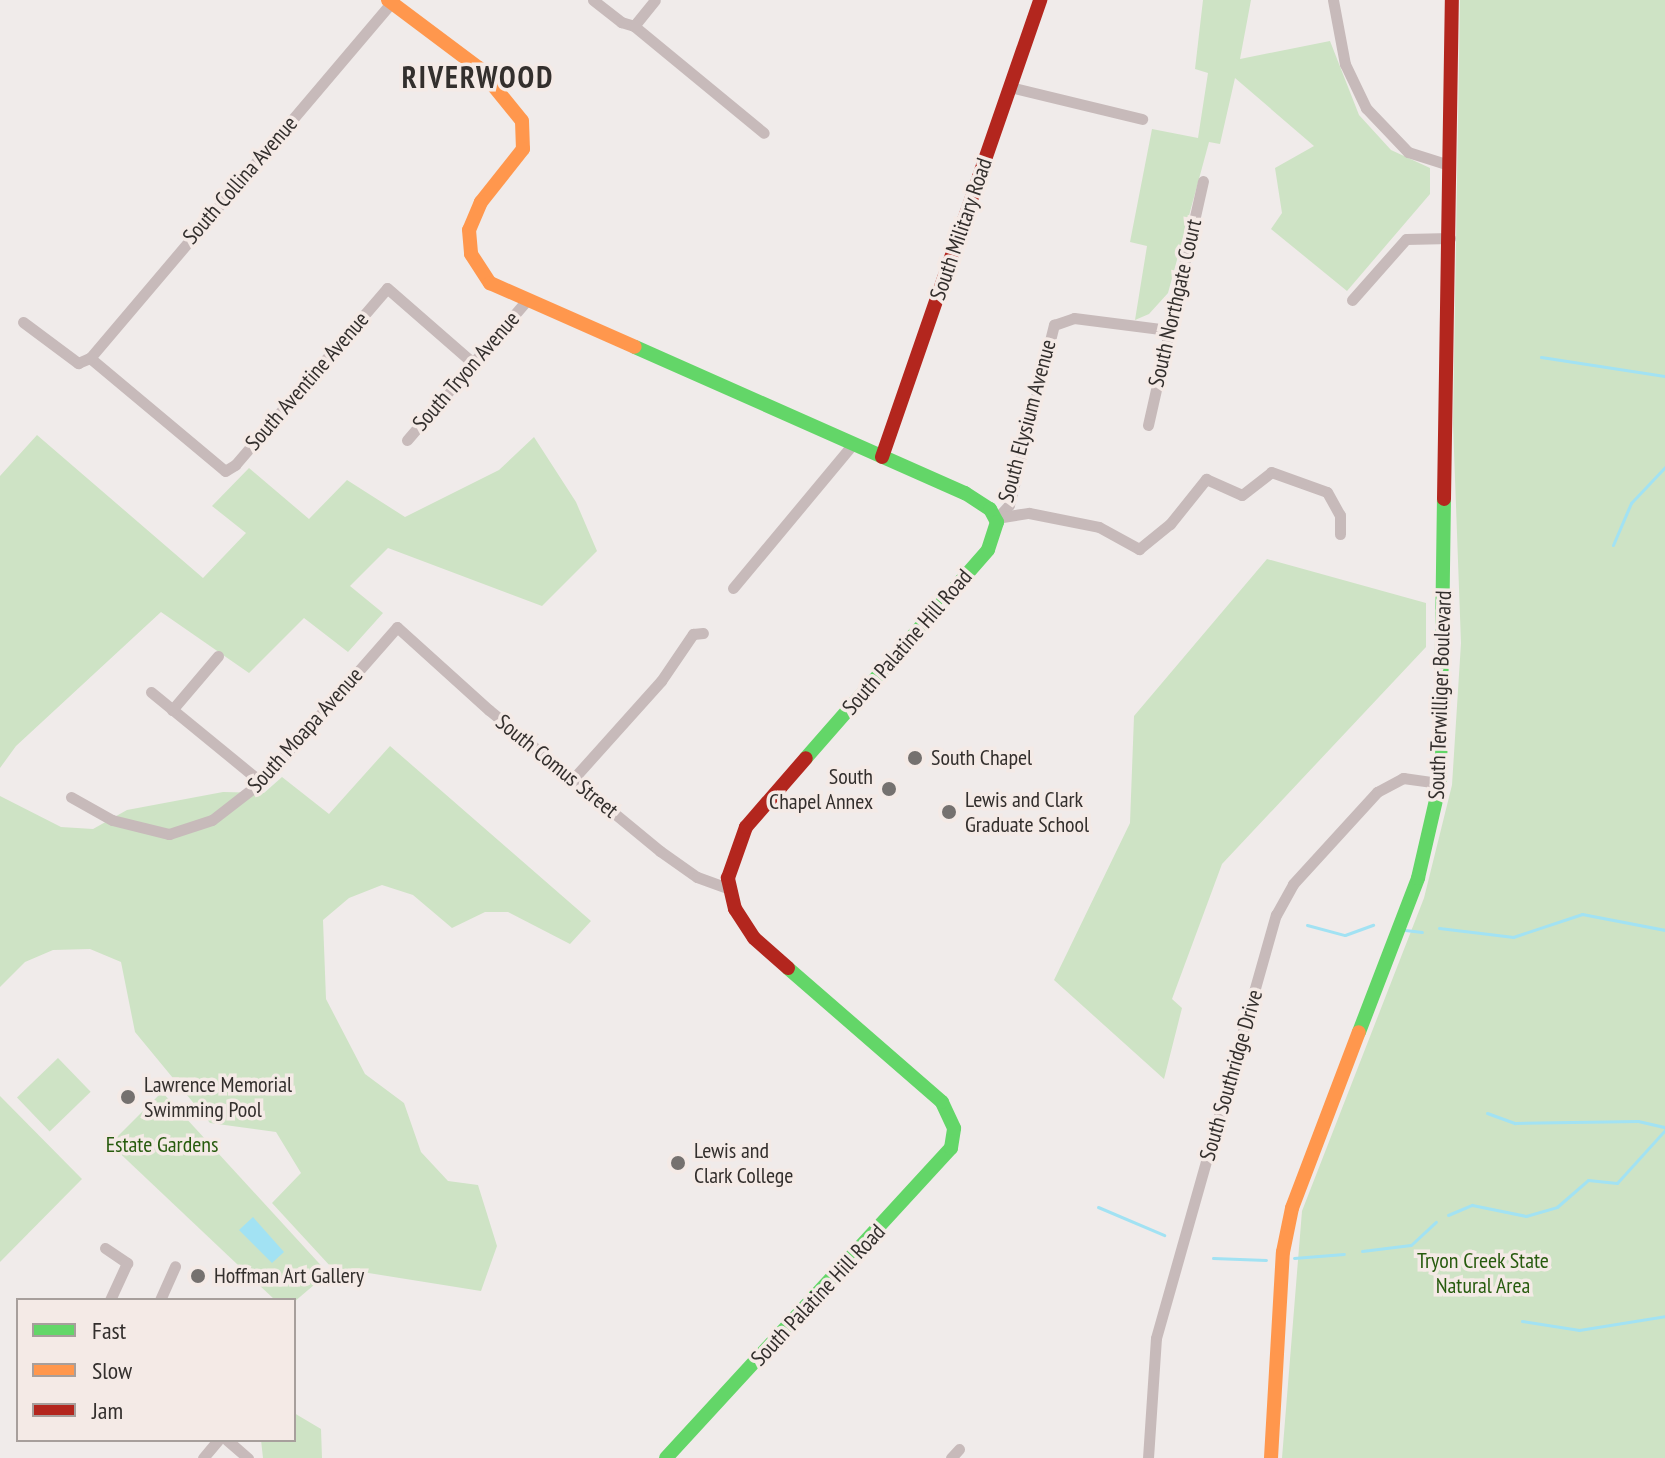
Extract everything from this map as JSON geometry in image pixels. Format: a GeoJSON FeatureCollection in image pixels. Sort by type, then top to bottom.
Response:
{"type":"FeatureCollection","features":[{"type":"Feature","properties":{"kind":"street"},"geometry":{"type":"LineString","coordinates":[[593,0],[621,22],[634,26],[764,133]]}},
{"type":"Feature","properties":{"kind":"street"},"geometry":{"type":"LineString","coordinates":[[634,26],[655,0]]}},
{"type":"Feature","properties":{"kind":"street","name":"South Military Road"},"geometry":{"type":"LineString","coordinates":[[882,457],[1040,0]]}},
{"type":"Feature","properties":{"kind":"street"},"geometry":{"type":"LineString","coordinates":[[1333,0],[1345,64],[1366,108],[1408,152],[1449,165]]}},
{"type":"Feature","properties":{"kind":"street","name":"South Terwilliger Boulevard"},"geometry":{"type":"LineString","coordinates":[[1271,1458],[1283,1252],[1292,1208],[1418,878],[1440,783],[1452,0]]}},
{"type":"Feature","properties":{"kind":"street"},"geometry":{"type":"LineString","coordinates":[[390,2],[479,68],[522,121],[523,149],[476,209],[469,239],[482,275],[526,301],[977,499],[996,518],[1029,513],[1074,522],[1109,530],[1139,549],[1170,524],[1196,488],[1214,478],[1242,495],[1271,472],[1321,489],[1340,515],[1340,534]]}},
{"type":"Feature","properties":{"kind":"street","name":"South Collina Avenue"},"geometry":{"type":"LineString","coordinates":[[90,358],[390,2]]}},
{"type":"Feature","properties":{"kind":"street"},"geometry":{"type":"LineString","coordinates":[[1010,87],[1142,119]]}},
{"type":"Feature","properties":{"kind":"street","name":"South Northgate Court"},"geometry":{"type":"LineString","coordinates":[[1148,425],[1203,181]]}},
{"type":"Feature","properties":{"kind":"street"},"geometry":{"type":"LineString","coordinates":[[1352,300],[1406,239],[1450,238]]}},
{"type":"Feature","properties":{"kind":"street","name":"South Aventine Avenue"},"geometry":{"type":"LineString","coordinates":[[90,358],[225,471],[387,288],[474,364]]}},
{"type":"Feature","properties":{"kind":"street","name":"South Tryon Avenue"},"geometry":{"type":"LineString","coordinates":[[407,440],[526,301]]}},
{"type":"Feature","properties":{"kind":"street","name":"South Elysium Avenue"},"geometry":{"type":"LineString","coordinates":[[996,518],[1009,505],[1049,335],[1057,322],[1074,318],[1168,330]]}},
{"type":"Feature","properties":{"kind":"street"},"geometry":{"type":"LineString","coordinates":[[23,322],[78,363],[90,358]]}},
{"type":"Feature","properties":{"kind":"street"},"geometry":{"type":"LineString","coordinates":[[733,588],[852,445]]}},
{"type":"Feature","properties":{"kind":"street","name":"South Palatine Hill Road"},"geometry":{"type":"LineString","coordinates":[[666,1458],[932,1172],[953,1138],[952,1121],[942,1102],[754,938],[739,918],[728,888],[735,848],[746,827],[988,550],[997,531],[996,518]]}},
{"type":"Feature","properties":{"kind":"street","name":"South Comus Street"},"geometry":{"type":"LineString","coordinates":[[397,627],[573,779],[690,874],[728,888]]}},
{"type":"Feature","properties":{"kind":"street","name":"South Moapa Avenue"},"geometry":{"type":"LineString","coordinates":[[71,797],[112,820],[169,834],[212,820],[261,782],[397,627]]}},
{"type":"Feature","properties":{"kind":"street"},"geometry":{"type":"LineString","coordinates":[[573,779],[661,681],[693,634],[703,633]]}},
{"type":"Feature","properties":{"kind":"street"},"geometry":{"type":"LineString","coordinates":[[172,710],[218,656]]}},
{"type":"Feature","properties":{"kind":"street"},"geometry":{"type":"LineString","coordinates":[[151,692],[261,782]]}},
{"type":"Feature","properties":{"kind":"street","name":"South Southridge Drive"},"geometry":{"type":"LineString","coordinates":[[1148,1458],[1156,1338],[1276,915],[1293,884],[1377,792],[1403,778],[1440,783]]}},
{"type":"Feature","properties":{"kind":"street"},"geometry":{"type":"LineString","coordinates":[[105,1248],[127,1263],[111,1298]]}},
{"type":"Feature","properties":{"kind":"street"},"geometry":{"type":"LineString","coordinates":[[161,1298],[175,1266]]}},
{"type":"Feature","properties":{"kind":"street"},"geometry":{"type":"LineString","coordinates":[[203,1458],[216,1442]]}},
{"type":"Feature","properties":{"kind":"street"},"geometry":{"type":"LineString","coordinates":[[229,1442],[248,1458]]}},
{"type":"Feature","properties":{"kind":"green space"},"geometry":{"type":"Polygon","coordinates":[[[1203,0],[1251,0],[1240,59],[1330,41],[1359,115],[1391,150],[1430,168],[1430,194],[1347,291],[1271,229],[1282,213],[1275,168],[1314,146],[1235,78],[1220,144],[1209,142],[1168,293],[1149,314],[1135,320],[1147,246],[1130,242],[1152,129],[1198,138],[1208,73],[1195,69],[1203,0]]]}},
{"type":"Feature","properties":{"kind":"green space","name":"Tryon Creek State Natural Area"},"geometry":{"type":"Polygon","coordinates":[[[1460,0],[1665,0],[1665,1458],[1282,1458],[1302,1211],[1424,898],[1452,785],[1461,643],[1453,424],[1460,0]]]}},
{"type":"Feature","properties":{"kind":"green space"},"geometry":{"type":"Polygon","coordinates":[[[37,435],[203,578],[246,533],[212,506],[249,468],[309,519],[347,480],[405,517],[499,470],[534,437],[576,502],[597,551],[542,606],[388,548],[350,586],[383,613],[348,652],[304,618],[249,673],[161,612],[16,746],[0,768],[0,476],[37,435]]]}},
{"type":"Feature","properties":{"kind":"green space"},"geometry":{"type":"Polygon","coordinates":[[[1267,559],[1426,603],[1426,647],[1222,864],[1172,999],[1182,1008],[1164,1079],[1054,980],[1130,823],[1134,716],[1267,559]]]}},
{"type":"Feature","properties":{"kind":"green space"},"geometry":{"type":"Polygon","coordinates":[[[390,746],[591,921],[570,944],[508,912],[485,912],[452,928],[413,895],[382,885],[349,898],[323,920],[326,999],[365,1074],[404,1103],[421,1152],[448,1181],[478,1185],[497,1246],[481,1291],[331,1267],[272,1203],[301,1173],[276,1132],[210,1123],[135,1032],[121,962],[90,949],[53,950],[25,962],[0,987],[0,796],[61,827],[93,829],[127,810],[223,792],[264,793],[282,777],[329,814],[390,746]]]}},
{"type":"Feature","properties":{"kind":"green space"},"geometry":{"type":"Polygon","coordinates":[[[58,1058],[91,1092],[50,1131],[17,1098],[58,1058]]]}},
{"type":"Feature","properties":{"kind":"green space","name":"Estate Gardens"},"geometry":{"type":"Polygon","coordinates":[[[162,1092],[328,1273],[296,1300],[273,1298],[110,1144],[162,1092]]]}},
{"type":"Feature","properties":{"kind":"green space"},"geometry":{"type":"Polygon","coordinates":[[[0,1096],[82,1179],[0,1262],[0,1096]]]}},
{"type":"Feature","properties":{"kind":"green space"},"geometry":{"type":"Polygon","coordinates":[[[296,1414],[321,1429],[322,1458],[263,1458],[261,1442],[296,1442],[296,1414]]]}},
{"type":"Feature","properties":{"kind":"water"},"geometry":{"type":"Polygon","coordinates":[[[253,1217],[284,1252],[272,1263],[239,1230],[253,1217]]]}},
{"type":"Feature","properties":{"kind":"waterway"},"geometry":{"type":"LineString","coordinates":[[1541,357],[1665,376]]}},
{"type":"Feature","properties":{"kind":"waterway"},"geometry":{"type":"LineString","coordinates":[[1613,545],[1631,503],[1665,467]]}},
{"type":"Feature","properties":{"kind":"waterway"},"geometry":{"type":"LineString","coordinates":[[1439,928],[1513,937],[1582,914],[1665,930]]}},
{"type":"Feature","properties":{"kind":"waterway"},"geometry":{"type":"LineString","coordinates":[[1307,925],[1345,935],[1373,925]]}},
{"type":"Feature","properties":{"kind":"waterway"},"geometry":{"type":"LineString","coordinates":[[1405,930],[1422,932]]}},
{"type":"Feature","properties":{"kind":"waterway"},"geometry":{"type":"LineString","coordinates":[[1487,1113],[1515,1123],[1638,1121],[1665,1127]]}},
{"type":"Feature","properties":{"kind":"waterway"},"geometry":{"type":"LineString","coordinates":[[1448,1215],[1472,1205],[1526,1216],[1557,1207],[1588,1180],[1617,1183],[1665,1130]]}},
{"type":"Feature","properties":{"kind":"waterway"},"geometry":{"type":"LineString","coordinates":[[1098,1207],[1164,1235]]}},
{"type":"Feature","properties":{"kind":"waterway"},"geometry":{"type":"LineString","coordinates":[[1362,1251],[1411,1245],[1436,1222]]}},
{"type":"Feature","properties":{"kind":"waterway"},"geometry":{"type":"LineString","coordinates":[[1294,1258],[1344,1254]]}},
{"type":"Feature","properties":{"kind":"waterway"},"geometry":{"type":"LineString","coordinates":[[1213,1258],[1266,1260]]}},
{"type":"Feature","properties":{"kind":"waterway"},"geometry":{"type":"LineString","coordinates":[[1522,1321],[1579,1330],[1665,1316]]}},
{"type":"Feature","properties":{"kind":"traffic: fast"},"geometry":{"type":"LineString","coordinates":[[635,347],[965,493],[990,509],[997,522],[988,550],[806,758]]}},
{"type":"Feature","properties":{"kind":"traffic: fast"},"geometry":{"type":"LineString","coordinates":[[1359,1032],[1418,878],[1440,783],[1444,499]]}},
{"type":"Feature","properties":{"kind":"traffic: fast"},"geometry":{"type":"LineString","coordinates":[[666,1458],[951,1148],[954,1128],[942,1102],[788,968]]}},
{"type":"Feature","properties":{"kind":"traffic: slow"},"geometry":{"type":"LineString","coordinates":[[388,0],[479,68],[522,121],[523,149],[481,202],[469,230],[471,254],[490,283],[635,347]]}},
{"type":"Feature","properties":{"kind":"traffic: slow"},"geometry":{"type":"LineString","coordinates":[[1271,1458],[1283,1252],[1292,1208],[1359,1032]]}},
{"type":"Feature","properties":{"kind":"traffic: jam"},"geometry":{"type":"LineString","coordinates":[[882,457],[1040,0]]}},
{"type":"Feature","properties":{"kind":"traffic: jam"},"geometry":{"type":"LineString","coordinates":[[1444,499],[1452,0]]}},
{"type":"Feature","properties":{"kind":"traffic: jam"},"geometry":{"type":"LineString","coordinates":[[788,968],[754,938],[735,909],[728,878],[746,827],[806,758]]}},
{"type":"Feature","properties":{"kind":"place","name":"South Chapel"},"geometry":{"type":"Point","coordinates":[915,758]}},
{"type":"Feature","properties":{"kind":"place","name":"South Chapel Annex"},"geometry":{"type":"Point","coordinates":[889,789]}},
{"type":"Feature","properties":{"kind":"place","name":"Lewis and Clark Graduate School"},"geometry":{"type":"Point","coordinates":[949,812]}},
{"type":"Feature","properties":{"kind":"place","name":"Lawrence Memorial Swimming Pool"},"geometry":{"type":"Point","coordinates":[128,1097]}},
{"type":"Feature","properties":{"kind":"place","name":"Lewis and Clark College"},"geometry":{"type":"Point","coordinates":[678,1163]}},
{"type":"Feature","properties":{"kind":"place","name":"Hoffman Art Gallery"},"geometry":{"type":"Point","coordinates":[198,1276]}},
{"type":"Feature","properties":{"kind":"district","name":"RIVERWOOD"},"geometry":{"type":"Point","coordinates":[478,77]}}]}
